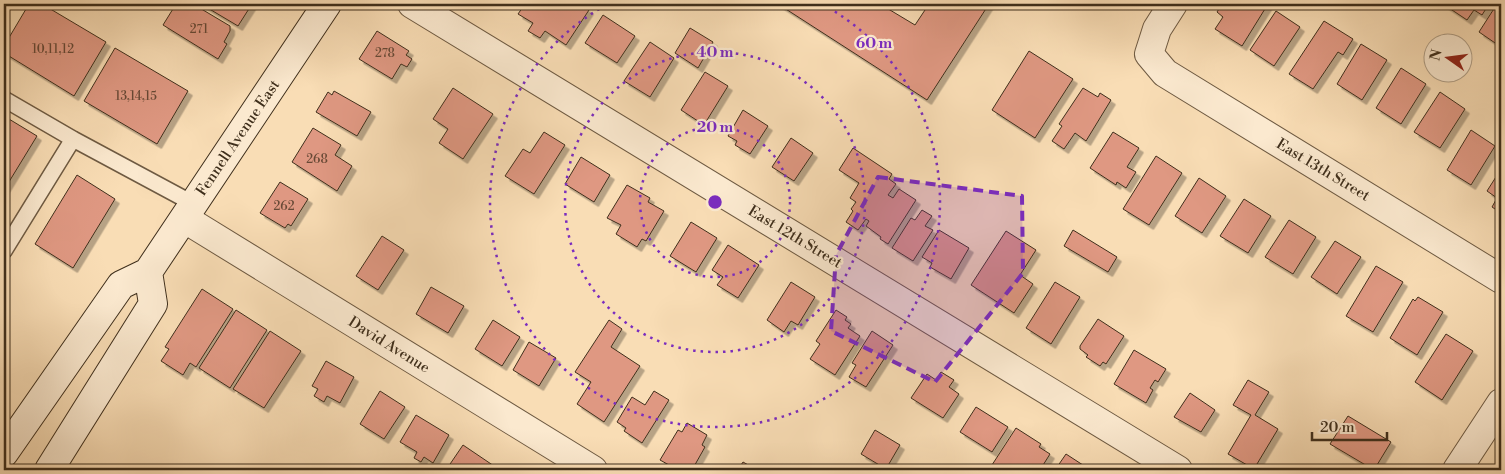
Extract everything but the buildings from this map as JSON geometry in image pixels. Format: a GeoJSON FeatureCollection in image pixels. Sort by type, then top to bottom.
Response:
{"type":"FeatureCollection","features":[{"type":"Feature","properties":{"kind":"street","name":"Fennell Avenue East"},"geometry":{"type":"LineString","coordinates":[[148,272],[328,4]]}},
{"type":"Feature","properties":{"kind":"street","name":"East 12th Street"},"geometry":{"type":"LineString","coordinates":[[412,4],[1178,470]]}},
{"type":"Feature","properties":{"kind":"street","name":"East 13th Street"},"geometry":{"type":"LineString","coordinates":[[1174,4],[1157,29],[1149,54],[1165,73],[1501,279]]}},
{"type":"Feature","properties":{"kind":"street","name":"David Avenue"},"geometry":{"type":"LineString","coordinates":[[190,211],[593,470]]}},
{"type":"Feature","properties":{"kind":"street"},"geometry":{"type":"LineString","coordinates":[[4,453],[120,285],[148,272],[153,304],[49,470]]}},
{"type":"Feature","properties":{"kind":"street"},"geometry":{"type":"LineString","coordinates":[[1457,470],[1501,403]]}},
{"type":"Feature","properties":{"kind":"street"},"geometry":{"type":"LineString","coordinates":[[4,466],[11,470]]}},
{"type":"Feature","properties":{"kind":"lane"},"geometry":{"type":"LineString","coordinates":[[4,99],[190,211]]}},
{"type":"Feature","properties":{"kind":"lane"},"geometry":{"type":"LineString","coordinates":[[4,251],[73,139]]}},
{"type":"Feature","properties":{"kind":"highlighted area"},"geometry":{"type":"Polygon","coordinates":[[[878,177],[1022,196],[1023,273],[935,382],[831,331],[836,255],[878,177]]]}}]}
